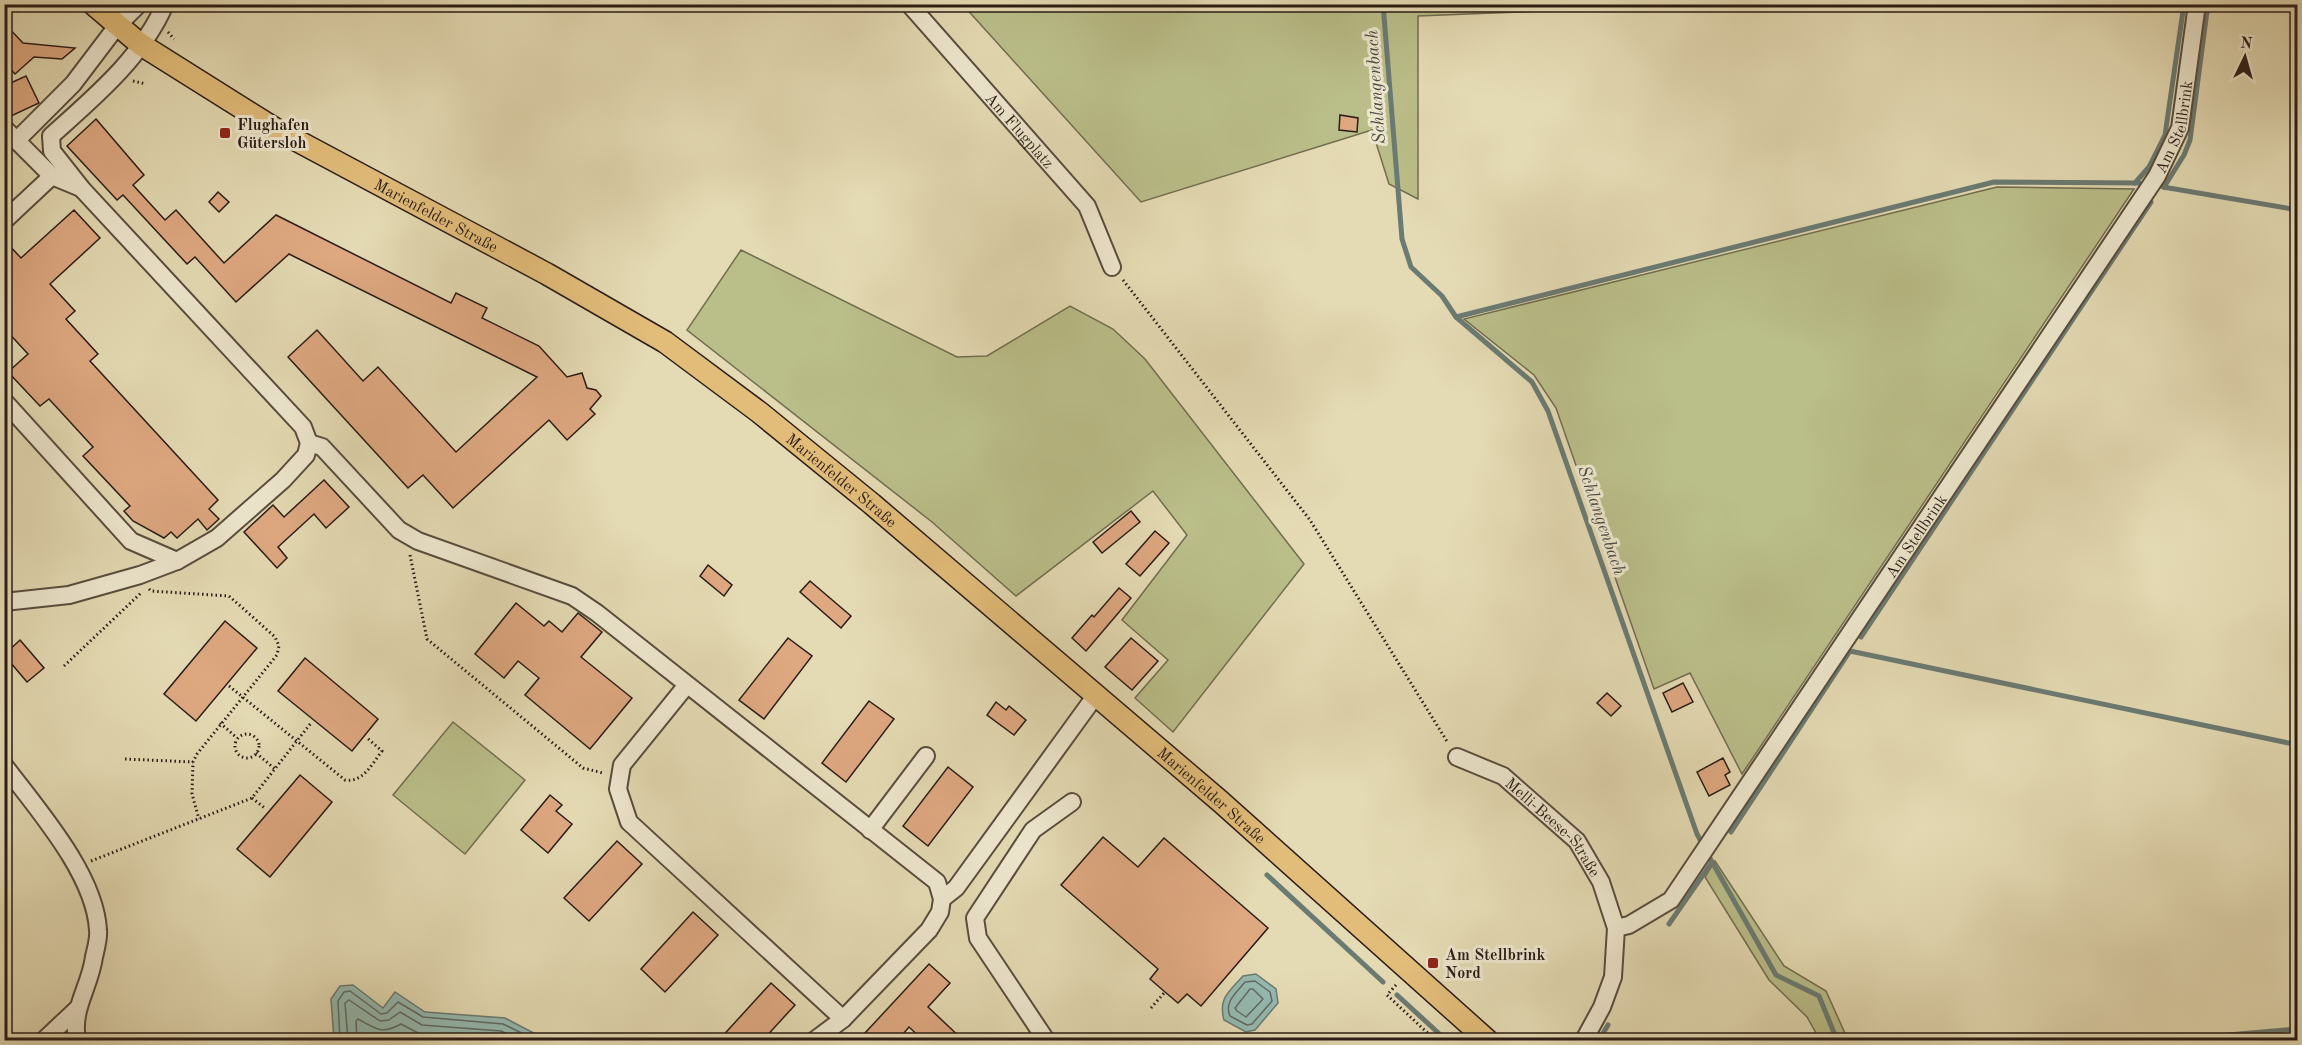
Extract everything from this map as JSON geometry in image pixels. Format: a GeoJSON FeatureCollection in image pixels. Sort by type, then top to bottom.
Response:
{"type":"FeatureCollection","features":[{"type":"Feature","properties":{"kind":"main road","name":"Marienfelder Straße"},"geometry":{"type":"LineString","coordinates":[[93,4],[117,27],[140,44],[277,130],[547,274],[664,342],[759,412],[872,504],[1221,802],[1487,1041]]}},
{"type":"Feature","properties":{"kind":"street"},"geometry":{"type":"LineString","coordinates":[[16,141],[73,84],[117,27],[139,4]]}},
{"type":"Feature","properties":{"kind":"street"},"geometry":{"type":"LineString","coordinates":[[4,602],[69,595],[140,575],[177,561],[217,538],[251,509],[306,455],[309,443],[303,427],[82,189],[52,151],[51,136],[113,78],[140,44],[165,4]]}},
{"type":"Feature","properties":{"kind":"street","name":"Am Flugplatz"},"geometry":{"type":"LineString","coordinates":[[909,4],[1087,206],[1112,267]]}},
{"type":"Feature","properties":{"kind":"street","name":"Am Stellbrink"},"geometry":{"type":"LineString","coordinates":[[1616,928],[1629,925],[1671,900],[2157,176],[2180,128],[2197,4]]}},
{"type":"Feature","properties":{"kind":"street"},"geometry":{"type":"LineString","coordinates":[[4,128],[52,176],[82,189]]}},
{"type":"Feature","properties":{"kind":"street"},"geometry":{"type":"LineString","coordinates":[[4,221],[52,176]]}},
{"type":"Feature","properties":{"kind":"street"},"geometry":{"type":"LineString","coordinates":[[4,401],[131,541],[177,561]]}},
{"type":"Feature","properties":{"kind":"street"},"geometry":{"type":"LineString","coordinates":[[309,443],[322,447],[399,530],[419,542],[572,596],[597,613],[686,686],[937,882],[942,899],[940,912],[928,930],[843,1019],[815,1041]]}},
{"type":"Feature","properties":{"kind":"street"},"geometry":{"type":"LineString","coordinates":[[686,686],[622,765],[618,789],[629,822],[843,1019]]}},
{"type":"Feature","properties":{"kind":"street"},"geometry":{"type":"LineString","coordinates":[[942,899],[956,888],[1096,695]]}},
{"type":"Feature","properties":{"kind":"street"},"geometry":{"type":"LineString","coordinates":[[870,830],[926,756]]}},
{"type":"Feature","properties":{"kind":"street","name":"Melli-Beese-Straße"},"geometry":{"type":"LineString","coordinates":[[1457,757],[1503,776],[1577,840],[1601,882],[1616,928]]}},
{"type":"Feature","properties":{"kind":"street"},"geometry":{"type":"LineString","coordinates":[[4,765],[65,848],[93,899],[98,931],[93,969],[77,1009],[77,1041]]}},
{"type":"Feature","properties":{"kind":"street"},"geometry":{"type":"LineString","coordinates":[[1046,1041],[978,938],[975,918],[1033,830],[1072,802]]}},
{"type":"Feature","properties":{"kind":"street"},"geometry":{"type":"LineString","coordinates":[[1583,1037],[1602,1007],[1613,977],[1616,928]]}},
{"type":"Feature","properties":{"kind":"street"},"geometry":{"type":"LineString","coordinates":[[44,1041],[77,1009]]}},
{"type":"Feature","properties":{"kind":"path"},"geometry":{"type":"LineString","coordinates":[[167,31],[174,39]]}},
{"type":"Feature","properties":{"kind":"path"},"geometry":{"type":"LineString","coordinates":[[1112,267],[1310,520],[1457,757]]}},
{"type":"Feature","properties":{"kind":"path"},"geometry":{"type":"LineString","coordinates":[[419,542],[410,555],[427,639],[583,768],[620,776]]}},
{"type":"Feature","properties":{"kind":"path"},"geometry":{"type":"LineString","coordinates":[[64,666],[147,587],[151,591],[229,596],[275,637],[279,646],[277,654],[220,723],[194,762],[192,794],[199,819]]}},
{"type":"Feature","properties":{"kind":"path"},"geometry":{"type":"LineString","coordinates":[[229,686],[345,780],[353,782],[360,778],[382,751],[366,737]]}},
{"type":"Feature","properties":{"kind":"path"},"geometry":{"type":"LineString","coordinates":[[220,723],[237,738]]}},
{"type":"Feature","properties":{"kind":"path"},"geometry":{"type":"LineString","coordinates":[[76,867],[252,798],[311,723]]}},
{"type":"Feature","properties":{"kind":"path"},"geometry":{"type":"LineString","coordinates":[[247,733],[256,738],[259,743],[256,753],[247,758],[237,753],[235,743],[237,738],[247,733]]}},
{"type":"Feature","properties":{"kind":"path"},"geometry":{"type":"LineString","coordinates":[[256,753],[275,769]]}},
{"type":"Feature","properties":{"kind":"path"},"geometry":{"type":"LineString","coordinates":[[125,759],[194,762]]}},
{"type":"Feature","properties":{"kind":"path"},"geometry":{"type":"LineString","coordinates":[[252,798],[266,809]]}},
{"type":"Feature","properties":{"kind":"path"},"geometry":{"type":"LineString","coordinates":[[1409,970],[1388,995],[1435,1041]]}},
{"type":"Feature","properties":{"kind":"path"},"geometry":{"type":"LineString","coordinates":[[1151,1008],[1165,992]]}},
{"type":"Feature","properties":{"kind":"green space"},"geometry":{"type":"Polygon","coordinates":[[[1644,4],[1647,7],[1418,16],[1418,199],[1389,184],[1372,130],[1141,202],[963,5],[1644,4]]]}},
{"type":"Feature","properties":{"kind":"green space"},"geometry":{"type":"Polygon","coordinates":[[[1997,187],[2134,189],[1742,774],[1690,673],[1654,689],[1556,408],[1534,375],[1464,319],[1997,187]]]}},
{"type":"Feature","properties":{"kind":"green space"},"geometry":{"type":"Polygon","coordinates":[[[741,250],[957,357],[987,356],[1070,306],[1113,329],[1145,359],[1304,564],[1173,732],[1135,698],[1168,660],[1122,620],[1187,535],[1153,491],[1016,596],[932,522],[687,330],[741,250]]]}},
{"type":"Feature","properties":{"kind":"green space"},"geometry":{"type":"Polygon","coordinates":[[[453,722],[525,780],[465,854],[393,795],[453,722]]]}},
{"type":"Feature","properties":{"kind":"green space"},"geometry":{"type":"Polygon","coordinates":[[[1715,861],[1784,966],[1826,991],[1848,1040],[1820,1040],[1807,1017],[1769,980],[1705,877],[1715,861]]]}},
{"type":"Feature","properties":{"kind":"water"},"geometry":{"type":"Polygon","coordinates":[[[1256,974],[1276,989],[1278,1003],[1255,1030],[1246,1032],[1224,1020],[1222,1006],[1229,991],[1243,976],[1256,974]]]}},
{"type":"Feature","properties":{"kind":"water"},"geometry":{"type":"Polygon","coordinates":[[[353,985],[383,1008],[395,992],[425,1012],[505,1018],[547,1040],[334,1040],[331,999],[340,986],[353,985]]]}},
{"type":"Feature","properties":{"kind":"building"},"geometry":{"type":"Polygon","coordinates":[[[4,23],[23,43],[75,48],[62,59],[34,57],[15,74],[4,62],[4,23]]]}},
{"type":"Feature","properties":{"kind":"building"},"geometry":{"type":"Polygon","coordinates":[[[26,76],[39,103],[11,116],[4,102],[4,86],[26,76]]]}},
{"type":"Feature","properties":{"kind":"building"},"geometry":{"type":"Polygon","coordinates":[[[1340,115],[1358,118],[1357,132],[1339,130],[1340,115]]]}},
{"type":"Feature","properties":{"kind":"building"},"geometry":{"type":"Polygon","coordinates":[[[96,119],[144,175],[133,185],[165,220],[176,210],[224,263],[276,215],[451,303],[456,293],[487,308],[482,318],[539,346],[567,377],[582,373],[587,388],[596,390],[601,396],[590,409],[595,414],[567,440],[549,420],[453,508],[423,475],[408,488],[288,357],[317,330],[363,381],[378,367],[456,452],[537,377],[289,254],[236,302],[195,257],[187,264],[123,195],[117,200],[67,146],[96,119]]]}},
{"type":"Feature","properties":{"kind":"building"},"geometry":{"type":"Polygon","coordinates":[[[218,192],[229,202],[219,212],[209,202],[218,192]]]}},
{"type":"Feature","properties":{"kind":"building"},"geometry":{"type":"Polygon","coordinates":[[[74,210],[100,238],[50,284],[75,311],[66,319],[98,354],[90,361],[218,500],[209,509],[219,519],[207,530],[198,519],[177,538],[171,532],[164,538],[133,521],[124,511],[130,506],[83,456],[93,447],[49,399],[40,406],[8,372],[28,354],[4,328],[4,274],[11,267],[4,260],[4,240],[21,258],[74,210]]]}},
{"type":"Feature","properties":{"kind":"building"},"geometry":{"type":"Polygon","coordinates":[[[324,480],[349,507],[326,528],[314,514],[278,547],[287,558],[277,568],[244,532],[273,505],[284,517],[324,480]]]}},
{"type":"Feature","properties":{"kind":"building"},"geometry":{"type":"Polygon","coordinates":[[[1131,511],[1140,522],[1102,553],[1093,542],[1131,511]]]}},
{"type":"Feature","properties":{"kind":"building"},"geometry":{"type":"Polygon","coordinates":[[[1155,531],[1169,543],[1140,576],[1126,564],[1155,531]]]}},
{"type":"Feature","properties":{"kind":"building"},"geometry":{"type":"Polygon","coordinates":[[[708,565],[732,585],[724,596],[700,576],[708,565]]]}},
{"type":"Feature","properties":{"kind":"building"},"geometry":{"type":"Polygon","coordinates":[[[810,581],[851,616],[841,628],[800,592],[810,581]]]}},
{"type":"Feature","properties":{"kind":"building"},"geometry":{"type":"Polygon","coordinates":[[[1119,588],[1131,598],[1086,651],[1072,638],[1119,588]]]}},
{"type":"Feature","properties":{"kind":"building"},"geometry":{"type":"Polygon","coordinates":[[[516,603],[544,626],[549,621],[562,632],[578,613],[602,632],[581,657],[632,698],[590,749],[525,695],[539,678],[518,661],[504,678],[475,654],[516,603]]]}},
{"type":"Feature","properties":{"kind":"building"},"geometry":{"type":"Polygon","coordinates":[[[225,621],[257,648],[196,721],[164,694],[225,621]]]}},
{"type":"Feature","properties":{"kind":"building"},"geometry":{"type":"Polygon","coordinates":[[[788,638],[812,656],[764,719],[739,700],[788,638]]]}},
{"type":"Feature","properties":{"kind":"building"},"geometry":{"type":"Polygon","coordinates":[[[1131,638],[1158,661],[1132,690],[1105,667],[1131,638]]]}},
{"type":"Feature","properties":{"kind":"building"},"geometry":{"type":"Polygon","coordinates":[[[20,640],[44,668],[27,682],[4,655],[20,640]]]}},
{"type":"Feature","properties":{"kind":"building"},"geometry":{"type":"Polygon","coordinates":[[[305,658],[378,719],[352,751],[278,691],[305,658]]]}},
{"type":"Feature","properties":{"kind":"building"},"geometry":{"type":"Polygon","coordinates":[[[1683,683],[1693,702],[1672,712],[1663,693],[1683,683]]]}},
{"type":"Feature","properties":{"kind":"building"},"geometry":{"type":"Polygon","coordinates":[[[1607,693],[1621,706],[1611,716],[1597,703],[1607,693]]]}},
{"type":"Feature","properties":{"kind":"building"},"geometry":{"type":"Polygon","coordinates":[[[869,701],[894,719],[846,782],[822,763],[869,701]]]}},
{"type":"Feature","properties":{"kind":"building"},"geometry":{"type":"Polygon","coordinates":[[[996,702],[1006,710],[1009,706],[1026,720],[1014,735],[987,715],[996,702]]]}},
{"type":"Feature","properties":{"kind":"building"},"geometry":{"type":"Polygon","coordinates":[[[1723,758],[1730,772],[1725,775],[1730,785],[1709,796],[1697,772],[1723,758]]]}},
{"type":"Feature","properties":{"kind":"building"},"geometry":{"type":"Polygon","coordinates":[[[948,767],[973,787],[928,846],[903,826],[948,767]]]}},
{"type":"Feature","properties":{"kind":"building"},"geometry":{"type":"Polygon","coordinates":[[[300,775],[332,802],[270,877],[237,849],[300,775]]]}},
{"type":"Feature","properties":{"kind":"building"},"geometry":{"type":"Polygon","coordinates":[[[550,795],[562,805],[556,811],[572,824],[548,853],[521,830],[550,795]]]}},
{"type":"Feature","properties":{"kind":"building"},"geometry":{"type":"Polygon","coordinates":[[[1103,837],[1138,867],[1164,838],[1268,928],[1201,1006],[1187,994],[1178,1003],[1165,992],[1150,979],[1158,969],[1061,885],[1103,837]]]}},
{"type":"Feature","properties":{"kind":"building"},"geometry":{"type":"Polygon","coordinates":[[[617,841],[642,864],[589,921],[564,898],[617,841]]]}},
{"type":"Feature","properties":{"kind":"building"},"geometry":{"type":"Polygon","coordinates":[[[693,912],[718,935],[665,992],[641,969],[693,912]]]}},
{"type":"Feature","properties":{"kind":"building"},"geometry":{"type":"Polygon","coordinates":[[[929,964],[950,983],[928,1007],[964,1041],[924,1041],[909,1027],[897,1041],[873,1041],[865,1033],[929,964]]]}},
{"type":"Feature","properties":{"kind":"building"},"geometry":{"type":"Polygon","coordinates":[[[771,983],[795,1005],[762,1041],[718,1041],[771,983]]]}},
{"type":"Feature","properties":{"kind":"waterway","name":"Schlangenbach"},"geometry":{"type":"LineString","coordinates":[[1383,4],[1402,239],[1411,267],[1442,296],[1456,317],[1532,382],[1548,411],[1697,834],[1703,845]]}},
{"type":"Feature","properties":{"kind":"waterway"},"geometry":{"type":"LineString","coordinates":[[2135,183],[2149,167],[2165,135],[2184,4]]}},
{"type":"Feature","properties":{"kind":"waterway"},"geometry":{"type":"LineString","coordinates":[[2164,187],[2184,155],[2190,140],[2208,4]]}},
{"type":"Feature","properties":{"kind":"waterway"},"geometry":{"type":"LineString","coordinates":[[1456,317],[1994,182],[2139,183]]}},
{"type":"Feature","properties":{"kind":"waterway"},"geometry":{"type":"LineString","coordinates":[[2163,187],[2298,210]]}},
{"type":"Feature","properties":{"kind":"waterway"},"geometry":{"type":"LineString","coordinates":[[1861,637],[2151,202]]}},
{"type":"Feature","properties":{"kind":"waterway"},"geometry":{"type":"LineString","coordinates":[[1731,832],[1850,651],[2298,745]]}},
{"type":"Feature","properties":{"kind":"waterway","name":"Schlangenbach"},"geometry":{"type":"LineString","coordinates":[[1707,853],[1776,975],[1819,996],[1837,1040]]}},
{"type":"Feature","properties":{"kind":"waterway"},"geometry":{"type":"LineString","coordinates":[[1669,924],[1712,862]]}},
{"type":"Feature","properties":{"kind":"waterway"},"geometry":{"type":"LineString","coordinates":[[1267,875],[1383,982]]}},
{"type":"Feature","properties":{"kind":"waterway"},"geometry":{"type":"LineString","coordinates":[[1397,995],[1446,1040]]}},
{"type":"Feature","properties":{"kind":"waterway"},"geometry":{"type":"LineString","coordinates":[[1599,1040],[1608,1025]]}},
{"type":"Feature","properties":{"kind":"waterway"},"geometry":{"type":"LineString","coordinates":[[2170,1040],[2298,1029]]}},
{"type":"Feature","properties":{"kind":"place","name":"Flughafen Gütersloh"},"geometry":{"type":"Point","coordinates":[225,133]}},
{"type":"Feature","properties":{"kind":"place","name":"Am Stellbrink Nord"},"geometry":{"type":"Point","coordinates":[1433,963]}}]}
